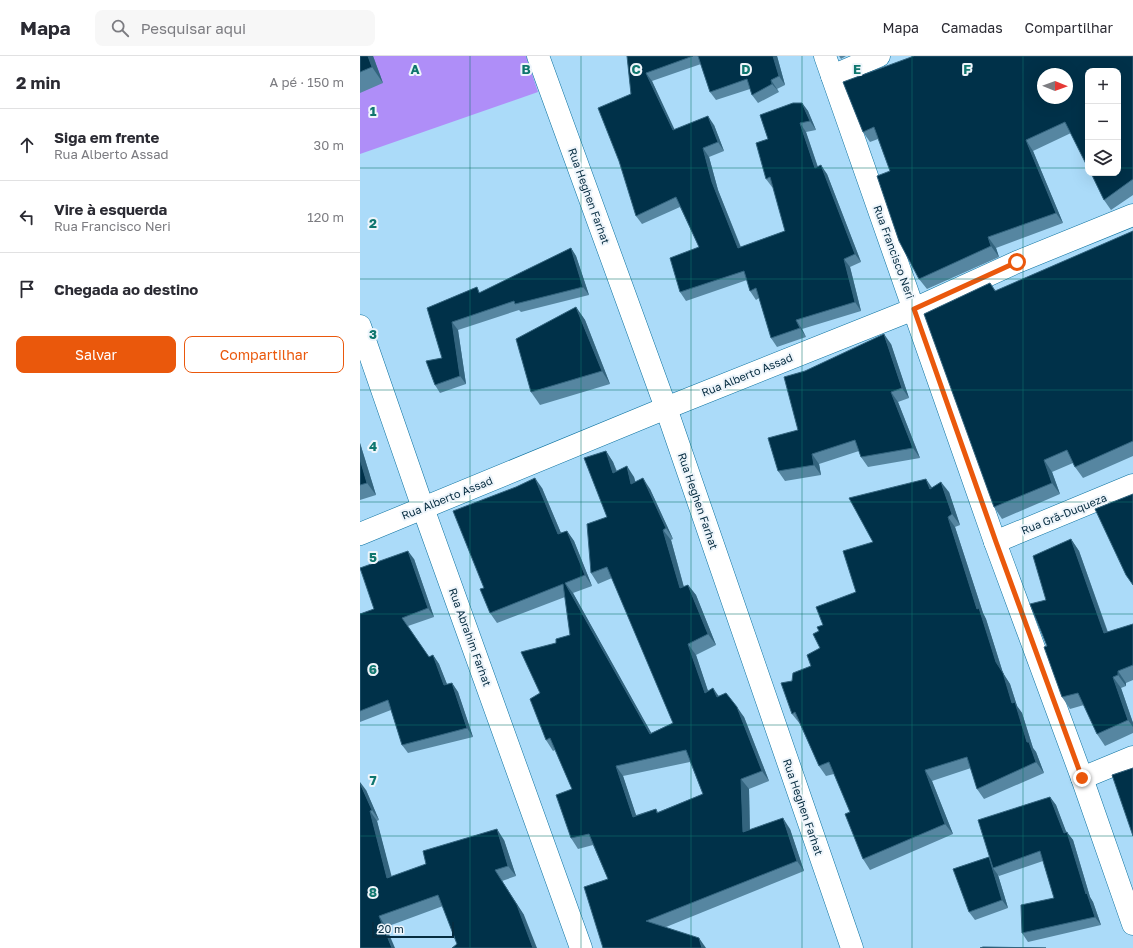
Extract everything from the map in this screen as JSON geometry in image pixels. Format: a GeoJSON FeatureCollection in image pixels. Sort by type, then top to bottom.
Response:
{"type":"FeatureCollection","features":[{"type":"Feature","properties":{"kind":"street","name":"Rua Heghen Farhat"},"geometry":{"type":"LineString","coordinates":[[538,56],[666,408],[852,948]]}},
{"type":"Feature","properties":{"kind":"street"},"geometry":{"type":"LineString","coordinates":[[828,66],[880,56]]}},
{"type":"Feature","properties":{"kind":"street","name":"Rua Francisco Neri"},"geometry":{"type":"LineString","coordinates":[[828,66],[1133,924]]}},
{"type":"Feature","properties":{"kind":"street","name":"Rua Alberto Assad"},"geometry":{"type":"LineString","coordinates":[[360,534],[666,408],[914,309],[1017,262],[1133,215]]}},
{"type":"Feature","properties":{"kind":"street","name":"Rua Abrahim Farhat"},"geometry":{"type":"LineString","coordinates":[[360,326],[423,508],[582,948]]}},
{"type":"Feature","properties":{"kind":"street","name":"Rua Grã-Duqueza"},"geometry":{"type":"LineString","coordinates":[[996,542],[1133,485]]}},
{"type":"Feature","properties":{"kind":"street"},"geometry":{"type":"LineString","coordinates":[[1082,778],[1133,757]]}},
{"type":"Feature","properties":{"kind":"shaded area"},"geometry":{"type":"Polygon","coordinates":[[[360,56],[526,56],[538,92],[360,154],[360,56]]]}},
{"type":"Feature","properties":{"kind":"building"},"geometry":{"type":"Polygon","coordinates":[[[360,56],[368,56],[372,67],[360,72],[360,56]]]}},
{"type":"Feature","properties":{"kind":"building"},"geometry":{"type":"Polygon","coordinates":[[[627,56],[693,56],[646,73],[673,130],[708,116],[718,142],[703,148],[712,182],[738,248],[785,231],[770,177],[766,179],[756,143],[768,139],[760,115],[793,103],[802,103],[810,121],[800,123],[815,168],[821,165],[855,254],[844,259],[855,302],[796,320],[800,328],[771,338],[756,288],[750,291],[744,271],[680,292],[670,258],[699,247],[676,197],[636,216],[619,161],[598,108],[631,94],[627,56]]]}},
{"type":"Feature","properties":{"kind":"building"},"geometry":{"type":"Polygon","coordinates":[[[698,56],[773,56],[779,76],[771,80],[772,84],[752,95],[747,79],[710,92],[698,56]]]}},
{"type":"Feature","properties":{"kind":"building"},"geometry":{"type":"Polygon","coordinates":[[[914,56],[1133,56],[1133,179],[1104,200],[1092,176],[1121,176],[1121,68],[1085,68],[1085,162],[1065,122],[1026,140],[1056,213],[988,237],[991,246],[919,279],[899,241],[877,176],[890,171],[874,127],[863,132],[843,82],[914,56]]]}},
{"type":"Feature","properties":{"kind":"building"},"geometry":{"type":"Polygon","coordinates":[[[1133,231],[1133,441],[1075,467],[1067,450],[1044,460],[1052,483],[994,507],[924,314],[990,283],[995,291],[1133,231]]]}},
{"type":"Feature","properties":{"kind":"building"},"geometry":{"type":"Polygon","coordinates":[[[571,248],[583,287],[515,304],[514,301],[452,322],[460,376],[435,385],[426,361],[442,358],[427,308],[477,287],[479,293],[571,248]]]}},
{"type":"Feature","properties":{"kind":"building"},"geometry":{"type":"Polygon","coordinates":[[[576,307],[602,371],[531,392],[516,339],[576,307]]]}},
{"type":"Feature","properties":{"kind":"building"},"geometry":{"type":"Polygon","coordinates":[[[884,334],[902,388],[891,392],[913,448],[861,457],[855,440],[812,454],[814,465],[778,471],[768,438],[798,430],[784,377],[805,371],[884,334]]]}},
{"type":"Feature","properties":{"kind":"building"},"geometry":{"type":"Polygon","coordinates":[[[606,451],[613,473],[627,466],[631,484],[643,478],[666,528],[663,530],[680,588],[688,585],[708,634],[688,644],[705,693],[713,688],[717,697],[726,693],[737,707],[762,771],[741,779],[743,832],[783,818],[797,861],[646,921],[699,938],[702,948],[603,948],[584,887],[608,879],[589,834],[571,838],[556,795],[572,789],[550,738],[546,740],[530,699],[540,693],[521,652],[556,643],[556,639],[570,635],[563,584],[490,613],[480,589],[484,588],[453,511],[516,487],[535,478],[558,534],[567,531],[585,575],[565,583],[650,734],[673,723],[607,567],[591,573],[587,524],[607,517],[584,458],[606,451]],[[686,750],[616,766],[633,817],[656,809],[657,813],[703,794],[686,750]]]}},
{"type":"Feature","properties":{"kind":"building"},"geometry":{"type":"Polygon","coordinates":[[[360,459],[367,483],[360,485],[360,459]]]}},
{"type":"Feature","properties":{"kind":"building"},"geometry":{"type":"Polygon","coordinates":[[[926,479],[930,489],[941,482],[952,514],[948,517],[977,609],[979,608],[996,662],[1003,673],[1012,703],[1015,702],[1027,742],[1029,742],[1036,762],[977,789],[967,757],[925,770],[945,824],[863,859],[845,814],[850,812],[829,762],[819,766],[795,712],[792,714],[781,683],[792,681],[793,673],[811,666],[807,655],[820,648],[813,634],[819,631],[817,627],[823,625],[816,607],[856,592],[843,551],[873,542],[849,498],[926,479]]]}},
{"type":"Feature","properties":{"kind":"building"},"geometry":{"type":"Polygon","coordinates":[[[1133,494],[1133,585],[1126,575],[1095,509],[1133,494]]]}},
{"type":"Feature","properties":{"kind":"building"},"geometry":{"type":"Polygon","coordinates":[[[1071,539],[1104,633],[1133,624],[1133,665],[1118,671],[1118,675],[1113,677],[1128,720],[1097,734],[1078,693],[1062,697],[1044,647],[1047,646],[1030,604],[1046,600],[1033,556],[1071,539]]]}},
{"type":"Feature","properties":{"kind":"building"},"geometry":{"type":"Polygon","coordinates":[[[408,551],[428,608],[402,618],[429,657],[433,655],[444,685],[452,683],[467,728],[402,745],[388,700],[360,711],[360,614],[374,609],[360,568],[408,551]]]}},
{"type":"Feature","properties":{"kind":"building"},"geometry":{"type":"Polygon","coordinates":[[[1133,768],[1133,836],[1112,775],[1133,768]]]}},
{"type":"Feature","properties":{"kind":"building"},"geometry":{"type":"Polygon","coordinates":[[[360,783],[372,810],[370,811],[387,878],[426,864],[423,851],[497,829],[508,866],[495,870],[517,905],[533,948],[452,948],[457,944],[438,895],[379,916],[392,948],[360,948],[360,783]]]}},
{"type":"Feature","properties":{"kind":"building"},"geometry":{"type":"Polygon","coordinates":[[[1050,797],[1064,833],[1067,832],[1086,894],[1087,893],[1095,917],[1022,933],[1021,905],[1054,898],[1040,851],[993,868],[978,820],[1050,797]]]}},
{"type":"Feature","properties":{"kind":"building"},"geometry":{"type":"Polygon","coordinates":[[[989,857],[1002,900],[969,912],[953,869],[989,857]]]}},
{"type":"Feature","properties":{"kind":"building"},"geometry":{"type":"Polygon","coordinates":[[[983,947],[1046,948],[980,948],[983,947]]]}},
{"type":"Feature","properties":{"kind":"route"},"geometry":{"type":"LineString","coordinates":[[1017,262],[914,309],[996,542],[1082,778]]}}]}
